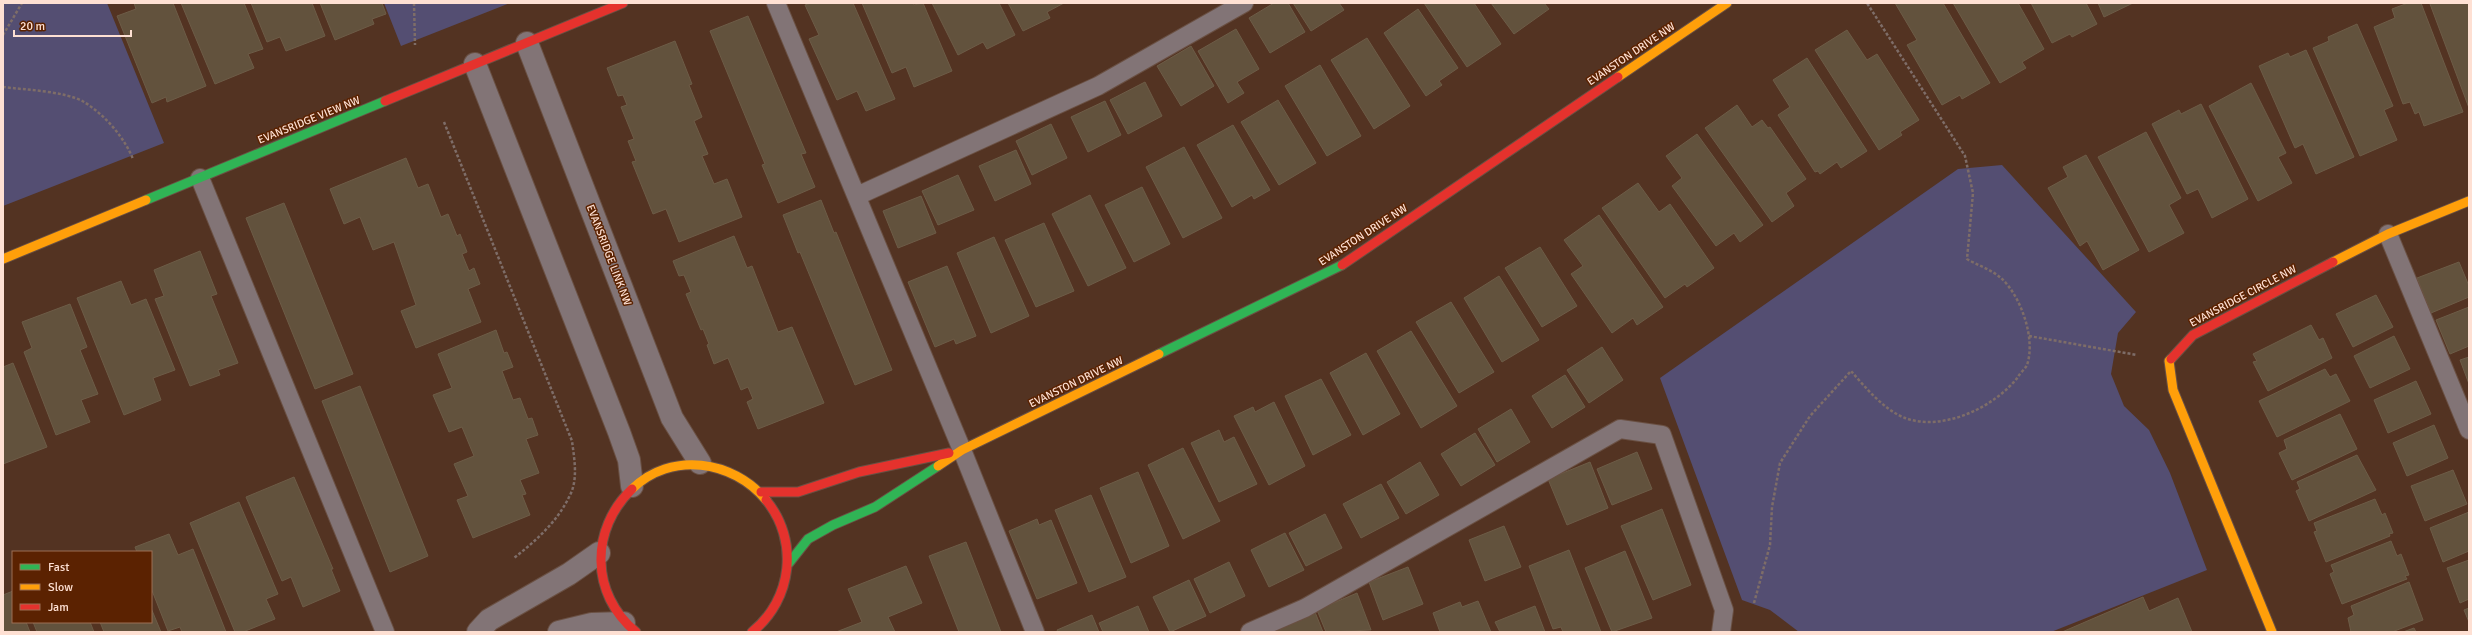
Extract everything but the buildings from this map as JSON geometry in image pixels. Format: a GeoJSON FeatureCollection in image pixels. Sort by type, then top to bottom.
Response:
{"type":"FeatureCollection","features":[{"type":"Feature","properties":{"kind":"street","name":"EVANSRIDGE VIEW NW"},"geometry":{"type":"LineString","coordinates":[[3,259],[623,3]]}},
{"type":"Feature","properties":{"kind":"street","name":"EVANSTON DRIVE NW"},"geometry":{"type":"LineString","coordinates":[[789,563],[808,539],[833,524],[875,507],[962,450],[1339,267],[1727,3]]}},
{"type":"Feature","properties":{"kind":"street","name":"EVANSRIDGE LINK NW"},"geometry":{"type":"LineString","coordinates":[[527,43],[672,418],[700,463]]}},
{"type":"Feature","properties":{"kind":"street"},"geometry":{"type":"LineString","coordinates":[[475,64],[619,432],[629,460],[632,486]]}},
{"type":"Feature","properties":{"kind":"street","name":"EVANSRIDGE CIRCLE NW"},"geometry":{"type":"LineString","coordinates":[[2169,361],[2193,335],[2388,234],[2469,201]]}},
{"type":"Feature","properties":{"kind":"street"},"geometry":{"type":"LineString","coordinates":[[2169,361],[2173,390],[2272,632]]}},
{"type":"Feature","properties":{"kind":"street","name":"EVANSTON DRIVE NW"},"geometry":{"type":"LineString","coordinates":[[762,492],[798,492],[859,472],[962,450]]}},
{"type":"Feature","properties":{"kind":"street"},"geometry":{"type":"LineString","coordinates":[[630,628],[604,591],[599,553],[608,516],[632,486],[664,468],[700,463],[734,472],[762,492],[782,525],[789,563],[780,598],[760,629],[752,632]]}},
{"type":"Feature","properties":{"kind":"street"},"geometry":{"type":"LineString","coordinates":[[478,632],[489,620],[569,574],[599,553]]}},
{"type":"Feature","properties":{"kind":"street"},"geometry":{"type":"LineString","coordinates":[[559,632],[592,624],[630,628]]}},
{"type":"Feature","properties":{"kind":"lane"},"geometry":{"type":"LineString","coordinates":[[776,3],[962,450],[1035,632]]}},
{"type":"Feature","properties":{"kind":"lane"},"geometry":{"type":"LineString","coordinates":[[857,196],[1098,86],[1244,3]]}},
{"type":"Feature","properties":{"kind":"lane"},"geometry":{"type":"LineString","coordinates":[[200,178],[385,632]]}},
{"type":"Feature","properties":{"kind":"lane"},"geometry":{"type":"LineString","coordinates":[[2388,234],[2469,430]]}},
{"type":"Feature","properties":{"kind":"lane"},"geometry":{"type":"LineString","coordinates":[[1250,632],[1305,608],[1620,428],[1662,435],[1724,610],[1721,632]]}},
{"type":"Feature","properties":{"kind":"path"},"geometry":{"type":"LineString","coordinates":[[3,35],[22,3]]}},
{"type":"Feature","properties":{"kind":"path"},"geometry":{"type":"LineString","coordinates":[[414,3],[415,45]]}},
{"type":"Feature","properties":{"kind":"path"},"geometry":{"type":"LineString","coordinates":[[1752,610],[1770,545],[1772,507],[1780,464],[1810,416],[1850,371],[1875,398],[1905,418],[1934,423],[1972,413],[2007,391],[2027,365],[2029,336],[2022,306],[2001,278],[1967,259],[1973,193],[1965,156],[1866,3]]}},
{"type":"Feature","properties":{"kind":"path"},"geometry":{"type":"LineString","coordinates":[[3,87],[68,97],[84,102],[118,132],[126,143],[133,159]]}},
{"type":"Feature","properties":{"kind":"path"},"geometry":{"type":"LineString","coordinates":[[444,122],[572,441],[575,465],[572,492],[543,536],[514,558]]}},
{"type":"Feature","properties":{"kind":"path"},"geometry":{"type":"LineString","coordinates":[[2029,336],[2169,361]]}},
{"type":"Feature","properties":{"kind":"shaded area"},"geometry":{"type":"Polygon","coordinates":[[[3,3],[107,3],[164,143],[3,206],[3,3]]]}},
{"type":"Feature","properties":{"kind":"shaded area"},"geometry":{"type":"Polygon","coordinates":[[[384,3],[510,3],[401,46],[384,3]]]}},
{"type":"Feature","properties":{"kind":"shaded area"},"geometry":{"type":"Polygon","coordinates":[[[2002,165],[2136,312],[2118,333],[2111,374],[2124,406],[2149,430],[2170,473],[2207,570],[2051,632],[1799,632],[1770,610],[1742,600],[1660,378],[1958,169],[2002,165]]]}},
{"type":"Feature","properties":{"kind":"traffic: fast"},"geometry":{"type":"LineString","coordinates":[[146,200],[385,101]]}},
{"type":"Feature","properties":{"kind":"traffic: fast"},"geometry":{"type":"LineString","coordinates":[[1159,354],[1342,265]]}},
{"type":"Feature","properties":{"kind":"traffic: fast"},"geometry":{"type":"LineString","coordinates":[[789,563],[808,539],[833,525],[875,507],[938,466]]}},
{"type":"Feature","properties":{"kind":"traffic: slow"},"geometry":{"type":"LineString","coordinates":[[1618,77],[1727,3]]}},
{"type":"Feature","properties":{"kind":"traffic: slow"},"geometry":{"type":"LineString","coordinates":[[3,259],[146,200]]}},
{"type":"Feature","properties":{"kind":"traffic: slow"},"geometry":{"type":"LineString","coordinates":[[2333,262],[2388,234],[2469,201]]}},
{"type":"Feature","properties":{"kind":"traffic: slow"},"geometry":{"type":"LineString","coordinates":[[938,466],[962,450],[1159,354]]}},
{"type":"Feature","properties":{"kind":"traffic: slow"},"geometry":{"type":"LineString","coordinates":[[2171,359],[2169,361],[2173,390],[2272,632]]}},
{"type":"Feature","properties":{"kind":"traffic: slow"},"geometry":{"type":"LineString","coordinates":[[632,489],[648,477],[665,469],[683,465],[701,465],[719,469],[737,476],[752,486],[766,500]]}},
{"type":"Feature","properties":{"kind":"traffic: jam"},"geometry":{"type":"LineString","coordinates":[[385,101],[623,3]]}},
{"type":"Feature","properties":{"kind":"traffic: jam"},"geometry":{"type":"LineString","coordinates":[[1342,265],[1618,77]]}},
{"type":"Feature","properties":{"kind":"traffic: jam"},"geometry":{"type":"LineString","coordinates":[[2171,359],[2193,335],[2333,262]]}},
{"type":"Feature","properties":{"kind":"traffic: jam"},"geometry":{"type":"LineString","coordinates":[[761,492],[798,492],[859,472],[949,453]]}},
{"type":"Feature","properties":{"kind":"traffic: jam"},"geometry":{"type":"LineString","coordinates":[[632,489],[618,505],[608,523],[603,542],[601,561],[603,581],[610,599],[621,617],[636,632]]}},
{"type":"Feature","properties":{"kind":"traffic: jam"},"geometry":{"type":"LineString","coordinates":[[752,632],[766,618],[776,603],[783,586],[787,569],[787,551],[784,533],[777,516],[766,500]]}}]}
